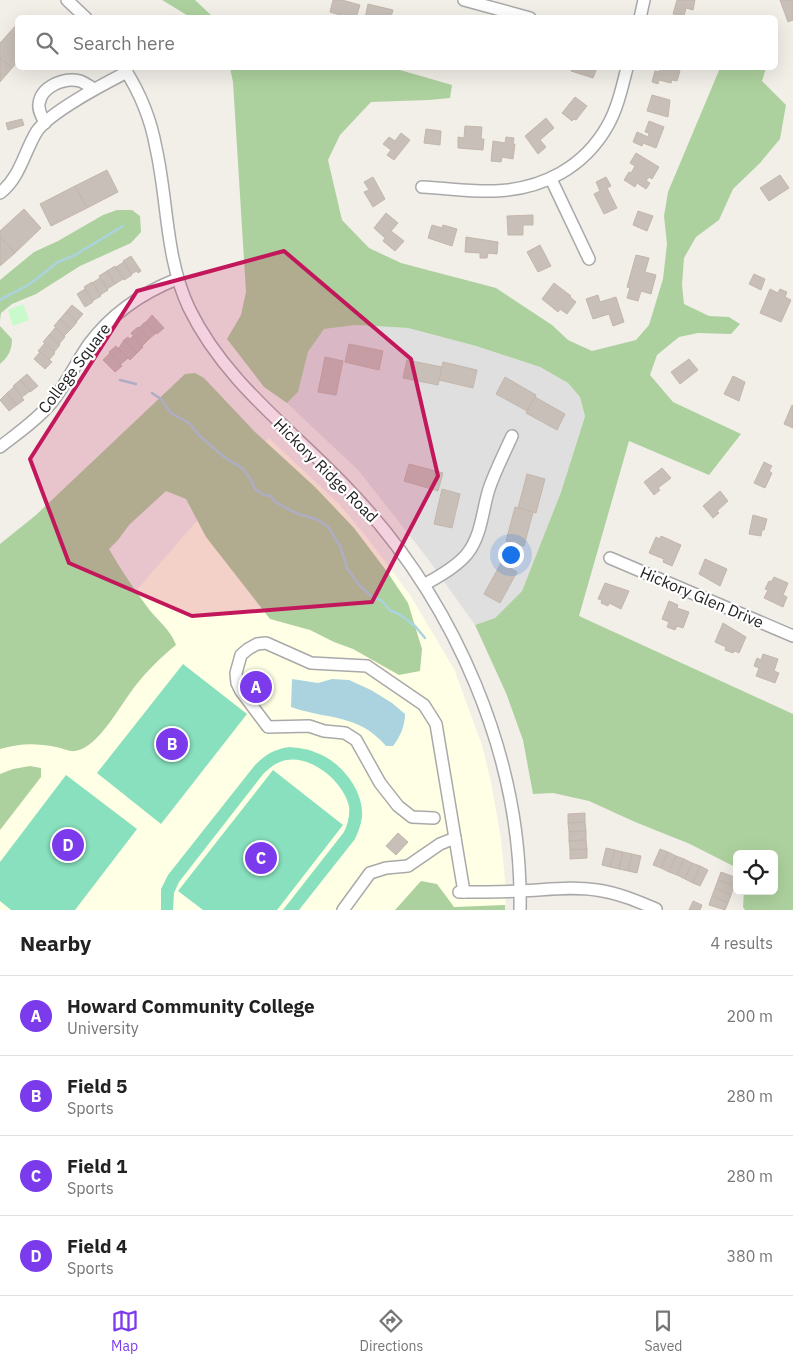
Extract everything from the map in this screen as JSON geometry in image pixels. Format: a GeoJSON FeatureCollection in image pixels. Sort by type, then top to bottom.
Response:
{"type":"FeatureCollection","features":[{"type":"Feature","properties":{"kind":"street"},"geometry":{"type":"LineString","coordinates":[[67,0],[83,15]]}},
{"type":"Feature","properties":{"kind":"street"},"geometry":{"type":"LineString","coordinates":[[464,0],[519,15]]}},
{"type":"Feature","properties":{"kind":"street"},"geometry":{"type":"LineString","coordinates":[[641,15],[644,0]]}},
{"type":"Feature","properties":{"kind":"street"},"geometry":{"type":"LineString","coordinates":[[0,193],[14,178],[38,131],[45,123],[125,70]]}},
{"type":"Feature","properties":{"kind":"street","name":"Hickory Ridge Road"},"geometry":{"type":"LineString","coordinates":[[125,70],[142,103],[156,148],[169,240],[177,280],[189,308],[221,359],[263,406],[351,492],[380,524],[424,585],[465,662],[481,699],[505,775],[511,809],[520,891],[520,910]]}},
{"type":"Feature","properties":{"kind":"street"},"geometry":{"type":"LineString","coordinates":[[422,187],[493,192],[517,189],[551,179],[577,162],[608,126],[619,99],[626,70]]}},
{"type":"Feature","properties":{"kind":"street"},"geometry":{"type":"LineString","coordinates":[[45,123],[39,103],[42,95],[54,84],[73,80],[82,82],[94,89]]}},
{"type":"Feature","properties":{"kind":"street"},"geometry":{"type":"LineString","coordinates":[[551,179],[589,259]]}},
{"type":"Feature","properties":{"kind":"street","name":"College Square"},"geometry":{"type":"LineString","coordinates":[[0,447],[48,406],[89,344],[108,322],[142,295],[177,280]]}},
{"type":"Feature","properties":{"kind":"street"},"geometry":{"type":"LineString","coordinates":[[424,585],[460,562],[473,546],[495,472],[512,436]]}},
{"type":"Feature","properties":{"kind":"street","name":"Hickory Glen Drive"},"geometry":{"type":"LineString","coordinates":[[610,558],[793,636]]}},
{"type":"Feature","properties":{"kind":"street"},"geometry":{"type":"LineString","coordinates":[[434,818],[412,817],[398,806],[380,783],[356,740],[345,734],[324,731],[309,726],[268,727],[242,692],[237,682],[236,673],[242,655],[257,644],[266,643],[310,663],[368,666],[424,705],[436,724],[455,838],[461,892],[560,888],[599,890],[626,897],[656,909]]}},
{"type":"Feature","properties":{"kind":"street"},"geometry":{"type":"LineString","coordinates":[[343,910],[370,873],[386,868],[408,866],[440,844],[455,838]]}},
{"type":"Feature","properties":{"kind":"highlighted area"},"geometry":{"type":"Polygon","coordinates":[[[284,251],[411,359],[438,476],[372,602],[192,616],[69,563],[30,459],[137,291],[284,251]]]}},
{"type":"Feature","properties":{"kind":"shaded area"},"geometry":{"type":"Polygon","coordinates":[[[356,325],[408,328],[476,346],[540,367],[568,383],[580,397],[585,415],[561,492],[522,591],[495,618],[475,625],[428,559],[359,471],[287,403],[298,392],[308,352],[324,329],[356,325]]]}},
{"type":"Feature","properties":{"kind":"shaded area"},"geometry":{"type":"Polygon","coordinates":[[[269,438],[339,504],[365,535],[410,595],[454,669],[482,745],[491,782],[501,839],[506,890],[505,910],[0,910],[0,747],[269,438]]]}},
{"type":"Feature","properties":{"kind":"green space"},"geometry":{"type":"Polygon","coordinates":[[[162,0],[195,0],[211,15],[187,15],[162,0]]]}},
{"type":"Feature","properties":{"kind":"green space"},"geometry":{"type":"Polygon","coordinates":[[[230,70],[400,70],[452,85],[450,98],[371,102],[340,135],[328,160],[342,220],[369,248],[401,263],[496,288],[552,325],[568,340],[592,351],[636,340],[649,325],[663,279],[667,244],[664,216],[668,192],[719,70],[765,70],[762,81],[786,105],[780,139],[760,163],[733,189],[719,220],[696,237],[684,258],[682,285],[684,304],[709,316],[729,317],[740,324],[731,334],[698,333],[679,337],[657,355],[650,375],[673,402],[741,434],[709,475],[629,441],[579,616],[793,714],[793,910],[745,910],[743,907],[744,895],[778,895],[778,850],[733,850],[733,866],[690,844],[589,801],[553,793],[533,794],[523,740],[506,693],[475,625],[495,618],[522,591],[561,492],[585,416],[580,397],[568,383],[540,367],[476,346],[408,328],[356,325],[324,329],[308,352],[298,392],[287,403],[264,387],[227,339],[241,315],[246,292],[233,82],[230,70]]]}},
{"type":"Feature","properties":{"kind":"green space"},"geometry":{"type":"Polygon","coordinates":[[[117,210],[132,210],[140,216],[141,232],[131,243],[80,266],[36,294],[12,304],[1,313],[0,320],[0,280],[34,252],[58,241],[103,215],[117,210]]]}},
{"type":"Feature","properties":{"kind":"green space"},"geometry":{"type":"Polygon","coordinates":[[[23,304],[29,320],[13,326],[8,310],[23,304]]]}},
{"type":"Feature","properties":{"kind":"green space"},"geometry":{"type":"Polygon","coordinates":[[[0,326],[12,339],[9,353],[0,364],[0,326]]]}},
{"type":"Feature","properties":{"kind":"green space"},"geometry":{"type":"Polygon","coordinates":[[[195,373],[204,378],[255,432],[315,487],[354,528],[388,573],[408,603],[422,649],[420,671],[399,675],[353,649],[310,630],[270,619],[206,537],[186,499],[166,491],[129,525],[109,549],[138,594],[167,630],[176,645],[145,674],[101,734],[84,748],[73,751],[28,744],[0,749],[0,544],[36,515],[185,374],[195,373]]]}},
{"type":"Feature","properties":{"kind":"green space"},"geometry":{"type":"Polygon","coordinates":[[[183,664],[247,714],[161,824],[97,773],[183,664]]]}},
{"type":"Feature","properties":{"kind":"green space"},"geometry":{"type":"Polygon","coordinates":[[[290,747],[314,752],[334,763],[355,787],[362,807],[362,820],[355,839],[299,910],[283,910],[344,832],[347,826],[349,806],[339,787],[322,770],[312,764],[290,760],[278,763],[264,773],[179,882],[174,893],[173,910],[161,910],[161,889],[168,875],[255,765],[271,753],[290,747]]]}},
{"type":"Feature","properties":{"kind":"green space"},"geometry":{"type":"Polygon","coordinates":[[[30,766],[41,768],[41,777],[0,830],[0,774],[30,766]]]}},
{"type":"Feature","properties":{"kind":"green space"},"geometry":{"type":"Polygon","coordinates":[[[273,770],[343,825],[277,910],[203,910],[178,891],[273,770]]]}},
{"type":"Feature","properties":{"kind":"green space"},"geometry":{"type":"Polygon","coordinates":[[[66,775],[137,829],[75,910],[11,910],[0,901],[0,862],[66,775]]]}},
{"type":"Feature","properties":{"kind":"green space"},"geometry":{"type":"Polygon","coordinates":[[[421,881],[437,884],[454,907],[505,905],[505,910],[395,910],[421,881]]]}},
{"type":"Feature","properties":{"kind":"water"},"geometry":{"type":"Polygon","coordinates":[[[292,679],[318,683],[332,679],[349,680],[371,690],[405,714],[403,727],[398,739],[393,746],[386,746],[375,735],[353,723],[291,707],[292,679]]]}},
{"type":"Feature","properties":{"kind":"building"},"geometry":{"type":"Polygon","coordinates":[[[333,0],[342,0],[360,5],[357,15],[340,15],[330,12],[333,0]]]}},
{"type":"Feature","properties":{"kind":"building"},"geometry":{"type":"Polygon","coordinates":[[[677,0],[695,0],[693,10],[686,8],[684,15],[673,14],[677,0]]]}},
{"type":"Feature","properties":{"kind":"building"},"geometry":{"type":"Polygon","coordinates":[[[780,0],[793,0],[793,20],[788,22],[780,0]]]}},
{"type":"Feature","properties":{"kind":"building"},"geometry":{"type":"Polygon","coordinates":[[[368,4],[393,10],[392,15],[366,15],[368,4]]]}},
{"type":"Feature","properties":{"kind":"building"},"geometry":{"type":"Polygon","coordinates":[[[15,26],[15,64],[12,68],[0,58],[0,43],[15,26]]]}},
{"type":"Feature","properties":{"kind":"building"},"geometry":{"type":"Polygon","coordinates":[[[0,58],[12,68],[0,82],[0,58]]]}},
{"type":"Feature","properties":{"kind":"building"},"geometry":{"type":"Polygon","coordinates":[[[571,70],[596,70],[593,78],[571,70]]]}},
{"type":"Feature","properties":{"kind":"building"},"geometry":{"type":"Polygon","coordinates":[[[660,70],[680,71],[677,81],[672,80],[671,83],[659,80],[658,84],[652,82],[655,71],[659,72],[660,70]]]}},
{"type":"Feature","properties":{"kind":"building"},"geometry":{"type":"Polygon","coordinates":[[[652,95],[670,100],[668,117],[647,111],[652,95]]]}},
{"type":"Feature","properties":{"kind":"building"},"geometry":{"type":"Polygon","coordinates":[[[575,97],[587,106],[576,120],[572,121],[562,113],[575,97]]]}},
{"type":"Feature","properties":{"kind":"building"},"geometry":{"type":"Polygon","coordinates":[[[546,118],[554,128],[540,140],[546,147],[538,154],[525,136],[546,118]]]}},
{"type":"Feature","properties":{"kind":"building"},"geometry":{"type":"Polygon","coordinates":[[[22,119],[24,125],[8,130],[6,123],[22,119]]]}},
{"type":"Feature","properties":{"kind":"building"},"geometry":{"type":"Polygon","coordinates":[[[649,121],[664,127],[656,148],[643,143],[642,146],[633,142],[637,132],[648,137],[649,133],[645,132],[649,121]]]}},
{"type":"Feature","properties":{"kind":"building"},"geometry":{"type":"Polygon","coordinates":[[[465,126],[482,127],[481,139],[484,139],[483,150],[458,148],[458,137],[464,138],[465,126]]]}},
{"type":"Feature","properties":{"kind":"building"},"geometry":{"type":"Polygon","coordinates":[[[426,129],[441,131],[440,145],[424,143],[426,129]]]}},
{"type":"Feature","properties":{"kind":"building"},"geometry":{"type":"Polygon","coordinates":[[[401,133],[410,140],[394,160],[387,155],[391,150],[383,144],[389,137],[395,141],[401,133]]]}},
{"type":"Feature","properties":{"kind":"building"},"geometry":{"type":"Polygon","coordinates":[[[506,137],[514,138],[513,159],[502,157],[501,162],[491,161],[493,141],[505,143],[506,137]]]}},
{"type":"Feature","properties":{"kind":"building"},"geometry":{"type":"Polygon","coordinates":[[[636,153],[659,167],[652,179],[649,177],[646,181],[650,183],[646,189],[637,183],[635,187],[624,180],[635,166],[630,163],[636,153]]]}},
{"type":"Feature","properties":{"kind":"building"},"geometry":{"type":"Polygon","coordinates":[[[107,170],[118,192],[87,208],[75,186],[107,170]]]}},
{"type":"Feature","properties":{"kind":"building"},"geometry":{"type":"Polygon","coordinates":[[[780,175],[789,188],[769,201],[760,188],[780,175]]]}},
{"type":"Feature","properties":{"kind":"building"},"geometry":{"type":"Polygon","coordinates":[[[373,177],[385,199],[373,207],[364,192],[369,190],[364,182],[373,177]]]}},
{"type":"Feature","properties":{"kind":"building"},"geometry":{"type":"Polygon","coordinates":[[[606,177],[611,186],[607,188],[617,208],[604,214],[594,194],[600,191],[596,182],[606,177]]]}},
{"type":"Feature","properties":{"kind":"building"},"geometry":{"type":"Polygon","coordinates":[[[75,186],[87,208],[51,226],[40,204],[75,186]]]}},
{"type":"Feature","properties":{"kind":"building"},"geometry":{"type":"Polygon","coordinates":[[[24,209],[41,228],[15,253],[0,237],[0,231],[24,209]]]}},
{"type":"Feature","properties":{"kind":"building"},"geometry":{"type":"Polygon","coordinates":[[[638,211],[653,216],[647,231],[633,225],[638,211]]]}},
{"type":"Feature","properties":{"kind":"building"},"geometry":{"type":"Polygon","coordinates":[[[386,213],[398,223],[391,231],[404,241],[395,251],[383,241],[385,238],[374,228],[386,213]]]}},
{"type":"Feature","properties":{"kind":"building"},"geometry":{"type":"Polygon","coordinates":[[[533,215],[533,225],[523,225],[523,235],[508,235],[507,216],[533,215]]]}},
{"type":"Feature","properties":{"kind":"building"},"geometry":{"type":"Polygon","coordinates":[[[432,225],[442,228],[443,225],[457,229],[452,246],[428,238],[432,225]]]}},
{"type":"Feature","properties":{"kind":"building"},"geometry":{"type":"Polygon","coordinates":[[[0,237],[15,253],[0,266],[0,237]]]}},
{"type":"Feature","properties":{"kind":"building"},"geometry":{"type":"Polygon","coordinates":[[[466,237],[498,242],[497,254],[488,253],[487,258],[480,258],[480,253],[465,252],[466,237]]]}},
{"type":"Feature","properties":{"kind":"building"},"geometry":{"type":"Polygon","coordinates":[[[540,245],[551,266],[538,272],[527,252],[540,245]]]}},
{"type":"Feature","properties":{"kind":"building"},"geometry":{"type":"Polygon","coordinates":[[[636,255],[649,258],[645,272],[656,275],[651,294],[641,291],[638,301],[627,298],[630,288],[627,287],[636,255]]]}},
{"type":"Feature","properties":{"kind":"building"},"geometry":{"type":"Polygon","coordinates":[[[131,256],[141,271],[138,273],[137,271],[131,274],[123,261],[131,256]]]}},
{"type":"Feature","properties":{"kind":"building"},"geometry":{"type":"Polygon","coordinates":[[[124,262],[132,275],[124,280],[116,267],[124,262]]]}},
{"type":"Feature","properties":{"kind":"building"},"geometry":{"type":"Polygon","coordinates":[[[115,266],[123,279],[115,284],[107,271],[115,266]]]}},
{"type":"Feature","properties":{"kind":"building"},"geometry":{"type":"Polygon","coordinates":[[[107,271],[115,284],[107,289],[99,276],[107,271]]]}},
{"type":"Feature","properties":{"kind":"building"},"geometry":{"type":"Polygon","coordinates":[[[754,274],[765,279],[761,290],[749,284],[754,274]]]}},
{"type":"Feature","properties":{"kind":"building"},"geometry":{"type":"Polygon","coordinates":[[[100,278],[108,290],[100,295],[92,283],[100,278]]]}},
{"type":"Feature","properties":{"kind":"building"},"geometry":{"type":"Polygon","coordinates":[[[92,282],[101,296],[92,301],[84,287],[92,282]]]}},
{"type":"Feature","properties":{"kind":"building"},"geometry":{"type":"Polygon","coordinates":[[[554,283],[576,302],[567,314],[560,309],[558,312],[542,299],[554,283]]]}},
{"type":"Feature","properties":{"kind":"building"},"geometry":{"type":"Polygon","coordinates":[[[85,289],[93,302],[85,307],[77,294],[85,289]]]}},
{"type":"Feature","properties":{"kind":"building"},"geometry":{"type":"Polygon","coordinates":[[[770,289],[778,293],[780,289],[787,292],[785,297],[791,300],[781,322],[760,313],[770,289]]]}},
{"type":"Feature","properties":{"kind":"building"},"geometry":{"type":"Polygon","coordinates":[[[598,295],[600,302],[616,297],[624,322],[613,326],[609,314],[593,319],[586,299],[598,295]]]}},
{"type":"Feature","properties":{"kind":"building"},"geometry":{"type":"Polygon","coordinates":[[[72,305],[83,314],[77,321],[66,312],[72,305]]]}},
{"type":"Feature","properties":{"kind":"building"},"geometry":{"type":"Polygon","coordinates":[[[66,312],[77,322],[71,329],[60,319],[66,312]]]}},
{"type":"Feature","properties":{"kind":"building"},"geometry":{"type":"Polygon","coordinates":[[[152,315],[164,328],[157,334],[146,322],[152,315]]]}},
{"type":"Feature","properties":{"kind":"building"},"geometry":{"type":"Polygon","coordinates":[[[60,319],[71,329],[64,336],[54,326],[60,319]]]}},
{"type":"Feature","properties":{"kind":"building"},"geometry":{"type":"Polygon","coordinates":[[[145,322],[156,333],[149,339],[139,328],[145,322]]]}},
{"type":"Feature","properties":{"kind":"building"},"geometry":{"type":"Polygon","coordinates":[[[138,327],[149,339],[142,346],[131,333],[138,327]]]}},
{"type":"Feature","properties":{"kind":"building"},"geometry":{"type":"Polygon","coordinates":[[[55,328],[65,337],[59,344],[49,335],[55,328]]]}},
{"type":"Feature","properties":{"kind":"building"},"geometry":{"type":"Polygon","coordinates":[[[49,335],[60,345],[54,352],[43,342],[49,335]]]}},
{"type":"Feature","properties":{"kind":"building"},"geometry":{"type":"Polygon","coordinates":[[[133,336],[143,347],[137,353],[124,340],[128,337],[130,339],[133,336]]]}},
{"type":"Feature","properties":{"kind":"building"},"geometry":{"type":"Polygon","coordinates":[[[124,340],[137,353],[130,360],[119,348],[124,340]]]}},
{"type":"Feature","properties":{"kind":"building"},"geometry":{"type":"Polygon","coordinates":[[[45,343],[55,353],[49,360],[38,351],[45,343]]]}},
{"type":"Feature","properties":{"kind":"building"},"geometry":{"type":"Polygon","coordinates":[[[349,344],[383,351],[379,370],[345,362],[349,344]]]}},
{"type":"Feature","properties":{"kind":"building"},"geometry":{"type":"Polygon","coordinates":[[[116,346],[128,358],[121,364],[109,352],[116,346]]]}},
{"type":"Feature","properties":{"kind":"building"},"geometry":{"type":"Polygon","coordinates":[[[40,352],[52,362],[45,369],[34,359],[40,352]]]}},
{"type":"Feature","properties":{"kind":"building"},"geometry":{"type":"Polygon","coordinates":[[[110,353],[122,366],[115,372],[103,360],[110,353]]]}},
{"type":"Feature","properties":{"kind":"building"},"geometry":{"type":"Polygon","coordinates":[[[325,357],[343,361],[336,395],[318,392],[325,357]]]}},
{"type":"Feature","properties":{"kind":"building"},"geometry":{"type":"Polygon","coordinates":[[[689,359],[698,370],[680,384],[671,372],[689,359]]]}},
{"type":"Feature","properties":{"kind":"building"},"geometry":{"type":"Polygon","coordinates":[[[407,360],[442,367],[438,385],[403,378],[407,360]]]}},
{"type":"Feature","properties":{"kind":"building"},"geometry":{"type":"Polygon","coordinates":[[[443,362],[477,370],[473,388],[439,380],[443,362]]]}},
{"type":"Feature","properties":{"kind":"building"},"geometry":{"type":"Polygon","coordinates":[[[27,374],[38,386],[30,392],[20,380],[27,374]]]}},
{"type":"Feature","properties":{"kind":"building"},"geometry":{"type":"Polygon","coordinates":[[[733,376],[745,382],[739,401],[724,394],[733,376]]]}},
{"type":"Feature","properties":{"kind":"building"},"geometry":{"type":"Polygon","coordinates":[[[505,377],[536,395],[527,411],[496,394],[505,377]]]}},
{"type":"Feature","properties":{"kind":"building"},"geometry":{"type":"Polygon","coordinates":[[[20,380],[30,391],[22,397],[13,386],[20,380]]]}},
{"type":"Feature","properties":{"kind":"building"},"geometry":{"type":"Polygon","coordinates":[[[14,387],[24,400],[17,405],[7,393],[14,387]]]}},
{"type":"Feature","properties":{"kind":"building"},"geometry":{"type":"Polygon","coordinates":[[[7,393],[17,405],[9,411],[0,400],[7,393]]]}},
{"type":"Feature","properties":{"kind":"building"},"geometry":{"type":"Polygon","coordinates":[[[535,397],[565,414],[557,430],[526,413],[535,397]]]}},
{"type":"Feature","properties":{"kind":"building"},"geometry":{"type":"Polygon","coordinates":[[[793,406],[793,428],[784,424],[793,406]]]}},
{"type":"Feature","properties":{"kind":"building"},"geometry":{"type":"Polygon","coordinates":[[[764,462],[772,466],[769,471],[772,473],[765,488],[754,483],[764,462]]]}},
{"type":"Feature","properties":{"kind":"building"},"geometry":{"type":"Polygon","coordinates":[[[409,464],[443,473],[438,491],[404,481],[409,464]]]}},
{"type":"Feature","properties":{"kind":"building"},"geometry":{"type":"Polygon","coordinates":[[[662,468],[671,478],[658,488],[660,490],[654,495],[644,482],[662,468]]]}},
{"type":"Feature","properties":{"kind":"building"},"geometry":{"type":"Polygon","coordinates":[[[527,474],[545,479],[536,513],[518,508],[527,474]]]}},
{"type":"Feature","properties":{"kind":"building"},"geometry":{"type":"Polygon","coordinates":[[[442,489],[460,494],[452,528],[434,524],[442,489]]]}},
{"type":"Feature","properties":{"kind":"building"},"geometry":{"type":"Polygon","coordinates":[[[720,491],[728,501],[717,511],[719,513],[713,518],[703,506],[720,491]]]}},
{"type":"Feature","properties":{"kind":"building"},"geometry":{"type":"Polygon","coordinates":[[[515,507],[533,512],[524,546],[506,541],[515,507]]]}},
{"type":"Feature","properties":{"kind":"building"},"geometry":{"type":"Polygon","coordinates":[[[753,515],[767,519],[761,536],[749,534],[753,515]]]}},
{"type":"Feature","properties":{"kind":"building"},"geometry":{"type":"Polygon","coordinates":[[[661,536],[681,545],[672,566],[663,562],[664,559],[649,553],[656,537],[660,539],[661,536]]]}},
{"type":"Feature","properties":{"kind":"building"},"geometry":{"type":"Polygon","coordinates":[[[705,559],[727,569],[720,586],[699,574],[705,559]]]}},
{"type":"Feature","properties":{"kind":"building"},"geometry":{"type":"Polygon","coordinates":[[[501,563],[517,572],[500,603],[484,594],[501,563]]]}},
{"type":"Feature","properties":{"kind":"building"},"geometry":{"type":"Polygon","coordinates":[[[774,577],[788,583],[783,595],[787,597],[783,607],[764,598],[768,590],[765,589],[769,581],[771,582],[774,577]]]}},
{"type":"Feature","properties":{"kind":"building"},"geometry":{"type":"Polygon","coordinates":[[[605,583],[629,591],[621,609],[609,603],[608,606],[601,603],[602,600],[598,599],[605,583]]]}},
{"type":"Feature","properties":{"kind":"building"},"geometry":{"type":"Polygon","coordinates":[[[669,601],[678,605],[677,608],[689,612],[683,628],[677,626],[675,630],[667,627],[669,622],[662,619],[669,601]]]}},
{"type":"Feature","properties":{"kind":"building"},"geometry":{"type":"Polygon","coordinates":[[[723,623],[746,637],[739,653],[725,650],[726,647],[715,642],[723,623]]]}},
{"type":"Feature","properties":{"kind":"building"},"geometry":{"type":"Polygon","coordinates":[[[763,654],[778,659],[774,671],[779,673],[775,683],[756,676],[759,668],[754,666],[757,658],[761,660],[763,654]]]}},
{"type":"Feature","properties":{"kind":"building"},"geometry":{"type":"Polygon","coordinates":[[[585,813],[585,822],[568,823],[568,814],[585,813]]]}},
{"type":"Feature","properties":{"kind":"building"},"geometry":{"type":"Polygon","coordinates":[[[585,822],[586,831],[569,832],[568,823],[585,822]]]}},
{"type":"Feature","properties":{"kind":"building"},"geometry":{"type":"Polygon","coordinates":[[[586,831],[586,840],[569,841],[569,832],[586,831]]]}},
{"type":"Feature","properties":{"kind":"building"},"geometry":{"type":"Polygon","coordinates":[[[398,833],[408,842],[396,855],[386,846],[398,833]]]}},
{"type":"Feature","properties":{"kind":"building"},"geometry":{"type":"Polygon","coordinates":[[[586,840],[587,849],[570,850],[569,841],[586,840]]]}},
{"type":"Feature","properties":{"kind":"building"},"geometry":{"type":"Polygon","coordinates":[[[606,848],[615,850],[610,867],[602,865],[606,848]]]}},
{"type":"Feature","properties":{"kind":"building"},"geometry":{"type":"Polygon","coordinates":[[[587,849],[587,858],[570,859],[570,850],[587,849]]]}},
{"type":"Feature","properties":{"kind":"building"},"geometry":{"type":"Polygon","coordinates":[[[660,849],[668,852],[661,868],[653,865],[660,849]]]}},
{"type":"Feature","properties":{"kind":"building"},"geometry":{"type":"Polygon","coordinates":[[[615,850],[623,852],[619,869],[610,867],[615,850]]]}},
{"type":"Feature","properties":{"kind":"building"},"geometry":{"type":"Polygon","coordinates":[[[623,852],[632,854],[628,871],[619,869],[623,852]]]}},
{"type":"Feature","properties":{"kind":"building"},"geometry":{"type":"Polygon","coordinates":[[[668,852],[676,856],[669,872],[661,868],[668,852]]]}},
{"type":"Feature","properties":{"kind":"building"},"geometry":{"type":"Polygon","coordinates":[[[632,854],[641,856],[637,873],[628,871],[632,854]]]}},
{"type":"Feature","properties":{"kind":"building"},"geometry":{"type":"Polygon","coordinates":[[[676,856],[684,859],[677,875],[669,872],[676,856]]]}},
{"type":"Feature","properties":{"kind":"building"},"geometry":{"type":"Polygon","coordinates":[[[684,859],[692,863],[685,879],[677,875],[684,859]]]}},
{"type":"Feature","properties":{"kind":"building"},"geometry":{"type":"Polygon","coordinates":[[[692,863],[700,866],[693,883],[685,879],[692,863]]]}},
{"type":"Feature","properties":{"kind":"building"},"geometry":{"type":"Polygon","coordinates":[[[700,866],[708,870],[700,886],[693,883],[700,866]]]}},
{"type":"Feature","properties":{"kind":"building"},"geometry":{"type":"Polygon","coordinates":[[[721,872],[733,876],[733,886],[718,880],[721,872]]]}},
{"type":"Feature","properties":{"kind":"building"},"geometry":{"type":"Polygon","coordinates":[[[718,880],[733,886],[731,895],[715,888],[718,880]]]}},
{"type":"Feature","properties":{"kind":"building"},"geometry":{"type":"Polygon","coordinates":[[[715,888],[731,895],[728,903],[712,896],[715,888]]]}},
{"type":"Feature","properties":{"kind":"building"},"geometry":{"type":"Polygon","coordinates":[[[712,896],[728,903],[725,910],[709,905],[712,896]]]}},
{"type":"Feature","properties":{"kind":"building"},"geometry":{"type":"Polygon","coordinates":[[[693,901],[702,905],[700,910],[689,910],[693,901]]]}},
{"type":"Feature","properties":{"kind":"waterway"},"geometry":{"type":"LineString","coordinates":[[0,300],[30,284],[58,262],[75,255],[123,226]]}},
{"type":"Feature","properties":{"kind":"waterway"},"geometry":{"type":"LineString","coordinates":[[120,380],[136,384]]}},
{"type":"Feature","properties":{"kind":"waterway"},"geometry":{"type":"LineString","coordinates":[[152,393],[161,399],[171,413],[189,423],[201,437],[224,457],[242,468],[250,478],[255,489],[264,495],[271,496],[274,501],[284,507],[318,520],[328,527],[340,546],[347,568],[359,585],[372,597],[381,600],[391,611],[399,614],[415,626],[425,638]]}},
{"type":"Feature","properties":{"kind":"place","name":"Howard Community College"},"geometry":{"type":"Point","coordinates":[256,687]}},
{"type":"Feature","properties":{"kind":"place","name":"Field 5"},"geometry":{"type":"Point","coordinates":[172,744]}},
{"type":"Feature","properties":{"kind":"place","name":"Field 4"},"geometry":{"type":"Point","coordinates":[68,845]}},
{"type":"Feature","properties":{"kind":"place","name":"Field 1"},"geometry":{"type":"Point","coordinates":[261,858]}}]}
